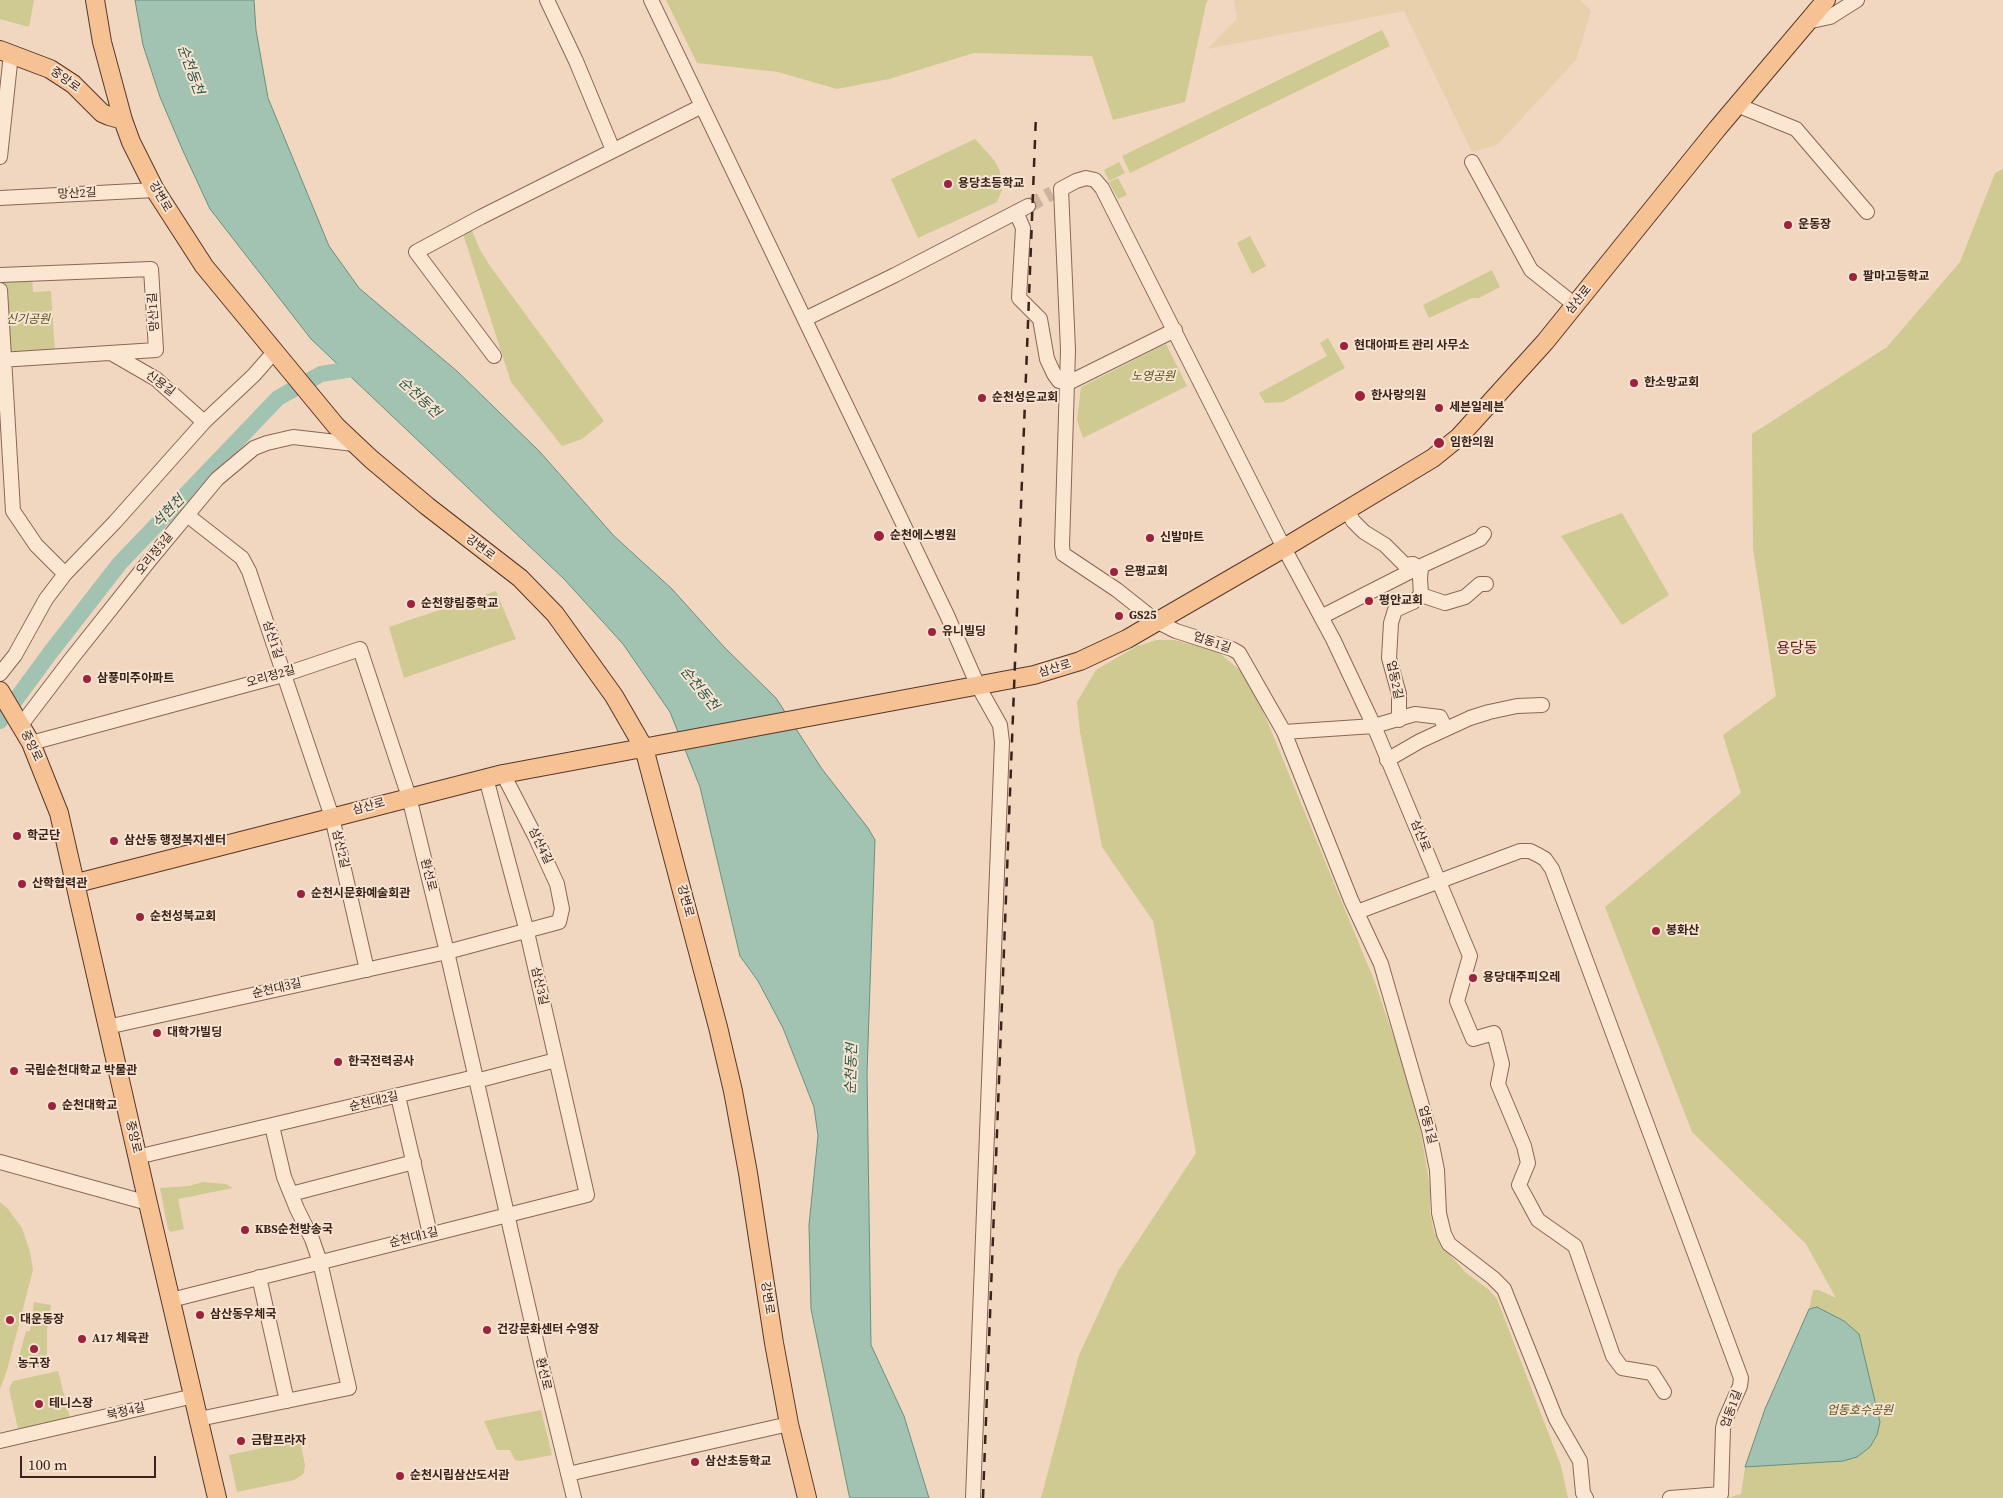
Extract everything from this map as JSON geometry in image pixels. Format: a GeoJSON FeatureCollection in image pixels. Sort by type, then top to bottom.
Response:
{"type":"FeatureCollection","features":[{"type":"Feature","properties":{"kind":"main road","name":"강변로"},"geometry":{"type":"LineString","coordinates":[[95,0],[102,42],[123,120],[132,142],[155,190],[204,266],[279,359],[336,426],[354,444],[427,506],[520,578],[556,614],[614,696],[644,748],[716,1018],[733,1091],[789,1424],[807,1498]]}},
{"type":"Feature","properties":{"kind":"main road","name":"삼산로"},"geometry":{"type":"LineString","coordinates":[[77,883],[504,774],[1034,675],[1080,661],[1127,639],[1284,548],[1433,458],[1459,437],[1544,342],[1737,105],[1826,0]]}},
{"type":"Feature","properties":{"kind":"main road","name":"중앙로"},"geometry":{"type":"LineString","coordinates":[[5,52],[50,69],[73,84],[102,113],[123,120]]}},
{"type":"Feature","properties":{"kind":"main road","name":"중앙로"},"geometry":{"type":"LineString","coordinates":[[0,691],[31,743],[59,813],[77,883],[107,1027],[217,1498]]}},
{"type":"Feature","properties":{"kind":"street"},"geometry":{"type":"LineString","coordinates":[[547,0],[576,61],[613,150]]}},
{"type":"Feature","properties":{"kind":"street"},"geometry":{"type":"LineString","coordinates":[[651,0],[947,615],[978,686],[998,718],[1002,742],[973,1498]]}},
{"type":"Feature","properties":{"kind":"street"},"geometry":{"type":"LineString","coordinates":[[1807,22],[1830,17],[1857,0]]}},
{"type":"Feature","properties":{"kind":"street"},"geometry":{"type":"LineString","coordinates":[[0,157],[5,52]]}},
{"type":"Feature","properties":{"kind":"street"},"geometry":{"type":"LineString","coordinates":[[1737,105],[1796,128],[1867,212]]}},
{"type":"Feature","properties":{"kind":"street"},"geometry":{"type":"LineString","coordinates":[[494,356],[416,252],[481,217],[702,106]]}},
{"type":"Feature","properties":{"kind":"street"},"geometry":{"type":"LineString","coordinates":[[1472,162],[1531,270],[1575,305]]}},
{"type":"Feature","properties":{"kind":"street"},"geometry":{"type":"LineString","coordinates":[[1068,383],[1068,350],[1057,191],[1086,178],[1095,180],[1102,188],[1284,548]]}},
{"type":"Feature","properties":{"kind":"street","name":"망산2길"},"geometry":{"type":"LineString","coordinates":[[0,198],[155,190]]}},
{"type":"Feature","properties":{"kind":"street"},"geometry":{"type":"LineString","coordinates":[[805,319],[1022,209],[1023,228],[1019,298],[1040,319],[1050,366],[1059,381],[1068,383],[1175,330]]}},
{"type":"Feature","properties":{"kind":"street","name":"망산1길"},"geometry":{"type":"LineString","coordinates":[[0,275],[151,269],[156,350],[2,360]]}},
{"type":"Feature","properties":{"kind":"street"},"geometry":{"type":"LineString","coordinates":[[0,290],[2,360],[13,511],[36,545],[65,574]]}},
{"type":"Feature","properties":{"kind":"street","name":"신용길"},"geometry":{"type":"LineString","coordinates":[[111,353],[156,380],[204,422]]}},
{"type":"Feature","properties":{"kind":"street"},"geometry":{"type":"LineString","coordinates":[[0,674],[15,656],[46,599],[65,574],[204,422],[254,375],[279,359]]}},
{"type":"Feature","properties":{"kind":"street","name":"업동1길"},"geometry":{"type":"LineString","coordinates":[[1068,383],[1063,554],[1117,590],[1156,621],[1176,631],[1239,653],[1284,732],[1357,912],[1381,964],[1429,1130],[1438,1170],[1439,1212],[1444,1234],[1449,1244],[1493,1278],[1504,1289],[1556,1419],[1580,1461],[1583,1493],[1586,1498]]}},
{"type":"Feature","properties":{"kind":"street","name":"오리정3길"},"geometry":{"type":"LineString","coordinates":[[21,724],[217,479],[254,448],[267,443],[293,437],[354,444]]}},
{"type":"Feature","properties":{"kind":"street"},"geometry":{"type":"LineString","coordinates":[[1347,509],[1352,521],[1364,532],[1385,545],[1405,565],[1413,564],[1421,569],[1421,595],[1445,603],[1465,597],[1480,584],[1486,584]]}},
{"type":"Feature","properties":{"kind":"street","name":"삼산1길"},"geometry":{"type":"LineString","coordinates":[[187,515],[242,558],[249,571],[283,675],[318,770],[332,817]]}},
{"type":"Feature","properties":{"kind":"street"},"geometry":{"type":"LineString","coordinates":[[1321,617],[1480,538],[1484,534]]}},
{"type":"Feature","properties":{"kind":"street","name":"삼산로"},"geometry":{"type":"LineString","coordinates":[[1284,548],[1321,617],[1374,726],[1470,956],[1457,1001],[1473,1039],[1494,1033],[1502,1064],[1498,1084],[1524,1146],[1528,1164],[1519,1185],[1538,1220],[1575,1246],[1613,1356],[1622,1368],[1652,1373],[1664,1392]]}},
{"type":"Feature","properties":{"kind":"street","name":"업동2길"},"geometry":{"type":"LineString","coordinates":[[1399,720],[1398,694],[1389,658],[1391,623],[1395,610],[1413,602],[1421,595]]}},
{"type":"Feature","properties":{"kind":"street","name":"오리정2길"},"geometry":{"type":"LineString","coordinates":[[31,743],[283,675],[360,649],[409,797]]}},
{"type":"Feature","properties":{"kind":"street"},"geometry":{"type":"LineString","coordinates":[[1388,760],[1446,729],[1489,712],[1517,706],[1542,705]]}},
{"type":"Feature","properties":{"kind":"street"},"geometry":{"type":"LineString","coordinates":[[1284,732],[1374,726],[1415,714],[1440,717],[1446,729]]}},
{"type":"Feature","properties":{"kind":"street","name":"삼산4길"},"geometry":{"type":"LineString","coordinates":[[504,774],[557,884],[562,909],[559,922],[527,932]]}},
{"type":"Feature","properties":{"kind":"street","name":"삼산3길"},"geometry":{"type":"LineString","coordinates":[[486,778],[527,932],[587,1195],[508,1215]]}},
{"type":"Feature","properties":{"kind":"street","name":"환선로"},"geometry":{"type":"LineString","coordinates":[[409,797],[508,1215],[542,1372],[574,1498]]}},
{"type":"Feature","properties":{"kind":"street","name":"삼산2길"},"geometry":{"type":"LineString","coordinates":[[332,817],[367,970]]}},
{"type":"Feature","properties":{"kind":"street","name":"업동1길"},"geometry":{"type":"LineString","coordinates":[[1439,880],[1520,852],[1530,851],[1545,860],[1552,869],[1741,1378],[1740,1386],[1723,1428],[1721,1494],[1670,1498]]}},
{"type":"Feature","properties":{"kind":"street"},"geometry":{"type":"LineString","coordinates":[[1357,912],[1439,880]]}},
{"type":"Feature","properties":{"kind":"street"},"geometry":{"type":"LineString","coordinates":[[447,952],[527,932]]}},
{"type":"Feature","properties":{"kind":"street","name":"순천대3길"},"geometry":{"type":"LineString","coordinates":[[107,1027],[447,952]]}},
{"type":"Feature","properties":{"kind":"street"},"geometry":{"type":"LineString","coordinates":[[475,1079],[556,1060]]}},
{"type":"Feature","properties":{"kind":"street","name":"순천대2길"},"geometry":{"type":"LineString","coordinates":[[137,1157],[475,1079]]}},
{"type":"Feature","properties":{"kind":"street"},"geometry":{"type":"LineString","coordinates":[[398,1096],[430,1234]]}},
{"type":"Feature","properties":{"kind":"street"},"geometry":{"type":"LineString","coordinates":[[199,1419],[348,1388],[320,1262],[312,1239],[284,1176],[272,1126]]}},
{"type":"Feature","properties":{"kind":"street"},"geometry":{"type":"LineString","coordinates":[[0,1162],[148,1203]]}},
{"type":"Feature","properties":{"kind":"street"},"geometry":{"type":"LineString","coordinates":[[291,1194],[414,1162]]}},
{"type":"Feature","properties":{"kind":"street","name":"순천대1길"},"geometry":{"type":"LineString","coordinates":[[171,1300],[508,1215]]}},
{"type":"Feature","properties":{"kind":"street"},"geometry":{"type":"LineString","coordinates":[[260,1277],[287,1401]]}},
{"type":"Feature","properties":{"kind":"street","name":"북정4길"},"geometry":{"type":"LineString","coordinates":[[0,1441],[194,1396]]}},
{"type":"Feature","properties":{"kind":"street"},"geometry":{"type":"LineString","coordinates":[[568,1474],[789,1424]]}},
{"type":"Feature","properties":{"kind":"shaded area"},"geometry":{"type":"Polygon","coordinates":[[[1234,0],[1580,0],[1591,11],[1576,60],[1497,145],[1472,152],[1404,11],[1207,49],[1237,19],[1234,0]]]}},
{"type":"Feature","properties":{"kind":"green space"},"geometry":{"type":"Polygon","coordinates":[[[0,0],[34,0],[29,27],[0,19],[0,0]]]}},
{"type":"Feature","properties":{"kind":"green space"},"geometry":{"type":"Polygon","coordinates":[[[666,0],[1208,0],[1185,102],[1113,120],[1092,56],[974,53],[889,79],[837,89],[778,72],[697,63],[666,0]]]}},
{"type":"Feature","properties":{"kind":"green space"},"geometry":{"type":"Polygon","coordinates":[[[1382,30],[1390,46],[1130,173],[1122,156],[1382,30]]]}},
{"type":"Feature","properties":{"kind":"green space","name":"용당초등학교"},"geometry":{"type":"Polygon","coordinates":[[[975,139],[994,160],[999,169],[1002,179],[1002,190],[997,202],[918,238],[891,179],[975,139]]]}},
{"type":"Feature","properties":{"kind":"green space"},"geometry":{"type":"Polygon","coordinates":[[[1119,162],[1125,173],[1109,181],[1104,170],[1119,162]]]}},
{"type":"Feature","properties":{"kind":"green space","name":"업동호수공원"},"geometry":{"type":"Polygon","coordinates":[[[2003,169],[2003,1498],[1727,1498],[1741,1494],[1745,1467],[1765,1409],[1809,1309],[1813,1290],[1819,1290],[1836,1298],[1806,1244],[1692,1132],[1605,907],[1741,793],[1723,735],[1776,696],[1753,549],[1752,434],[1887,347],[1960,262],[1995,173],[2003,169]]]}},
{"type":"Feature","properties":{"kind":"green space"},"geometry":{"type":"Polygon","coordinates":[[[1118,178],[1127,195],[1118,199],[1109,182],[1118,178]]]}},
{"type":"Feature","properties":{"kind":"green space"},"geometry":{"type":"Polygon","coordinates":[[[471,228],[479,248],[490,266],[604,421],[582,439],[562,446],[511,382],[463,234],[471,228]]]}},
{"type":"Feature","properties":{"kind":"green space"},"geometry":{"type":"Polygon","coordinates":[[[1250,236],[1266,266],[1252,274],[1237,243],[1250,236]]]}},
{"type":"Feature","properties":{"kind":"green space"},"geometry":{"type":"Polygon","coordinates":[[[1492,270],[1500,287],[1479,298],[1472,298],[1429,318],[1423,305],[1492,270]]]}},
{"type":"Feature","properties":{"kind":"green space","name":"신기공원"},"geometry":{"type":"Polygon","coordinates":[[[32,276],[33,292],[51,291],[55,352],[10,355],[6,347],[2,278],[32,276]]]}},
{"type":"Feature","properties":{"kind":"green space"},"geometry":{"type":"Polygon","coordinates":[[[1328,338],[1345,368],[1283,402],[1265,403],[1259,393],[1327,356],[1320,343],[1328,338]]]}},
{"type":"Feature","properties":{"kind":"green space","name":"노영공원"},"geometry":{"type":"Polygon","coordinates":[[[1166,344],[1187,386],[1083,438],[1077,420],[1081,387],[1166,344]]]}},
{"type":"Feature","properties":{"kind":"green space"},"geometry":{"type":"Polygon","coordinates":[[[1622,513],[1669,595],[1622,625],[1561,536],[1622,513]]]}},
{"type":"Feature","properties":{"kind":"green space"},"geometry":{"type":"Polygon","coordinates":[[[496,591],[516,639],[404,678],[389,627],[496,591]]]}},
{"type":"Feature","properties":{"kind":"green space"},"geometry":{"type":"Polygon","coordinates":[[[1157,640],[1174,640],[1217,651],[1241,671],[1258,699],[1374,980],[1397,1047],[1420,1127],[1430,1188],[1430,1213],[1434,1232],[1440,1243],[1465,1272],[1488,1289],[1497,1299],[1561,1466],[1568,1498],[1041,1498],[1079,1355],[1118,1271],[1196,1153],[1153,921],[1102,847],[1080,732],[1077,702],[1096,670],[1137,646],[1157,640]]]}},
{"type":"Feature","properties":{"kind":"green space"},"geometry":{"type":"Polygon","coordinates":[[[203,1182],[226,1184],[233,1188],[178,1199],[184,1229],[171,1232],[168,1229],[160,1188],[189,1186],[203,1182]]]}},
{"type":"Feature","properties":{"kind":"green space","name":"대운동장"},"geometry":{"type":"Polygon","coordinates":[[[0,1202],[8,1209],[22,1228],[30,1252],[33,1270],[7,1370],[0,1389],[0,1202]]]}},
{"type":"Feature","properties":{"kind":"green space","name":"농구장"},"geometry":{"type":"Polygon","coordinates":[[[34,1302],[51,1305],[47,1330],[47,1367],[16,1368],[26,1331],[30,1331],[34,1302]]]}},
{"type":"Feature","properties":{"kind":"green space","name":"테니스장"},"geometry":{"type":"Polygon","coordinates":[[[58,1371],[70,1418],[18,1429],[9,1389],[13,1381],[58,1371]]]}},
{"type":"Feature","properties":{"kind":"green space"},"geometry":{"type":"Polygon","coordinates":[[[541,1410],[552,1455],[520,1461],[515,1460],[510,1450],[497,1450],[484,1421],[541,1410]]]}},
{"type":"Feature","properties":{"kind":"green space"},"geometry":{"type":"Polygon","coordinates":[[[300,1440],[305,1465],[302,1475],[294,1480],[237,1492],[229,1455],[300,1440]]]}},
{"type":"Feature","properties":{"kind":"water","name":"순천동천"},"geometry":{"type":"Polygon","coordinates":[[[135,0],[254,0],[256,30],[268,98],[329,246],[359,288],[458,372],[540,452],[614,536],[672,589],[725,648],[776,698],[822,769],[868,828],[875,840],[867,1073],[871,1345],[904,1416],[929,1498],[850,1498],[849,1495],[811,1309],[809,1225],[818,1136],[814,1107],[783,1028],[758,981],[740,956],[700,787],[670,712],[623,644],[564,579],[311,339],[210,209],[160,97],[143,45],[135,0]]]}},
{"type":"Feature","properties":{"kind":"water"},"geometry":{"type":"Polygon","coordinates":[[[1817,1307],[1844,1321],[1859,1334],[1880,1422],[1877,1435],[1870,1447],[1857,1457],[1843,1461],[1745,1467],[1765,1409],[1809,1309],[1817,1307]]]}},
{"type":"Feature","properties":{"kind":"waterway","name":"석현천"},"geometry":{"type":"LineString","coordinates":[[0,721],[120,563],[278,398],[321,374],[365,367]]}},
{"type":"Feature","properties":{"kind":"tunnel"},"geometry":{"type":"LineString","coordinates":[[1028,206],[1052,193]]}},
{"type":"Feature","properties":{"kind":"railway"},"geometry":{"type":"LineString","coordinates":[[983,1498],[1036,114]]}},
{"type":"Feature","properties":{"kind":"place","name":"용당초등학교"},"geometry":{"type":"Point","coordinates":[948,184]}},
{"type":"Feature","properties":{"kind":"place","name":"운동장"},"geometry":{"type":"Point","coordinates":[1788,225]}},
{"type":"Feature","properties":{"kind":"place","name":"팔마고등학교"},"geometry":{"type":"Point","coordinates":[1853,277]}},
{"type":"Feature","properties":{"kind":"place","name":"현대아파트 관리 사무소"},"geometry":{"type":"Point","coordinates":[1344,346]}},
{"type":"Feature","properties":{"kind":"place","name":"한소망교회"},"geometry":{"type":"Point","coordinates":[1634,383]}},
{"type":"Feature","properties":{"kind":"place","name":"한사랑의원"},"geometry":{"type":"Point","coordinates":[1360,396]}},
{"type":"Feature","properties":{"kind":"place","name":"순천성은교회"},"geometry":{"type":"Point","coordinates":[982,398]}},
{"type":"Feature","properties":{"kind":"place","name":"세븐일레븐"},"geometry":{"type":"Point","coordinates":[1439,408]}},
{"type":"Feature","properties":{"kind":"place","name":"임한의원"},"geometry":{"type":"Point","coordinates":[1439,443]}},
{"type":"Feature","properties":{"kind":"place","name":"순천에스병원"},"geometry":{"type":"Point","coordinates":[879,536]}},
{"type":"Feature","properties":{"kind":"place","name":"신발마트"},"geometry":{"type":"Point","coordinates":[1150,538]}},
{"type":"Feature","properties":{"kind":"place","name":"은평교회"},"geometry":{"type":"Point","coordinates":[1114,572]}},
{"type":"Feature","properties":{"kind":"place","name":"평안교회"},"geometry":{"type":"Point","coordinates":[1369,601]}},
{"type":"Feature","properties":{"kind":"place","name":"순천향림중학교"},"geometry":{"type":"Point","coordinates":[411,604]}},
{"type":"Feature","properties":{"kind":"place","name":"GS25"},"geometry":{"type":"Point","coordinates":[1119,616]}},
{"type":"Feature","properties":{"kind":"place","name":"유니빌딩"},"geometry":{"type":"Point","coordinates":[932,632]}},
{"type":"Feature","properties":{"kind":"place","name":"삼풍미주아파트"},"geometry":{"type":"Point","coordinates":[87,679]}},
{"type":"Feature","properties":{"kind":"place","name":"학군단"},"geometry":{"type":"Point","coordinates":[17,836]}},
{"type":"Feature","properties":{"kind":"place","name":"삼산동 행정복지센터"},"geometry":{"type":"Point","coordinates":[114,841]}},
{"type":"Feature","properties":{"kind":"place","name":"산학협력관"},"geometry":{"type":"Point","coordinates":[22,884]}},
{"type":"Feature","properties":{"kind":"place","name":"순천시문화예술회관"},"geometry":{"type":"Point","coordinates":[301,894]}},
{"type":"Feature","properties":{"kind":"place","name":"순천성북교회"},"geometry":{"type":"Point","coordinates":[140,917]}},
{"type":"Feature","properties":{"kind":"place","name":"봉화산"},"geometry":{"type":"Point","coordinates":[1656,931]}},
{"type":"Feature","properties":{"kind":"place","name":"용당대주피오레"},"geometry":{"type":"Point","coordinates":[1473,978]}},
{"type":"Feature","properties":{"kind":"place","name":"대학가빌딩"},"geometry":{"type":"Point","coordinates":[157,1033]}},
{"type":"Feature","properties":{"kind":"place","name":"한국전력공사"},"geometry":{"type":"Point","coordinates":[338,1062]}},
{"type":"Feature","properties":{"kind":"place","name":"국립순천대학교 박물관"},"geometry":{"type":"Point","coordinates":[14,1071]}},
{"type":"Feature","properties":{"kind":"place","name":"순천대학교"},"geometry":{"type":"Point","coordinates":[52,1106]}},
{"type":"Feature","properties":{"kind":"place","name":"KBS순천방송국"},"geometry":{"type":"Point","coordinates":[245,1230]}},
{"type":"Feature","properties":{"kind":"place","name":"삼산동우체국"},"geometry":{"type":"Point","coordinates":[200,1315]}},
{"type":"Feature","properties":{"kind":"place","name":"대운동장"},"geometry":{"type":"Point","coordinates":[10,1320]}},
{"type":"Feature","properties":{"kind":"place","name":"건강문화센터 수영장"},"geometry":{"type":"Point","coordinates":[487,1330]}},
{"type":"Feature","properties":{"kind":"place","name":"A17 체육관"},"geometry":{"type":"Point","coordinates":[82,1339]}},
{"type":"Feature","properties":{"kind":"place","name":"농구장"},"geometry":{"type":"Point","coordinates":[34,1349]}},
{"type":"Feature","properties":{"kind":"place","name":"테니스장"},"geometry":{"type":"Point","coordinates":[39,1404]}},
{"type":"Feature","properties":{"kind":"place","name":"금탑프라자"},"geometry":{"type":"Point","coordinates":[241,1441]}},
{"type":"Feature","properties":{"kind":"place","name":"삼산초등학교"},"geometry":{"type":"Point","coordinates":[695,1462]}},
{"type":"Feature","properties":{"kind":"place","name":"순천시립삼산도서관"},"geometry":{"type":"Point","coordinates":[400,1476]}},
{"type":"Feature","properties":{"kind":"district","name":"용당동"},"geometry":{"type":"Point","coordinates":[1797,649]}}]}
